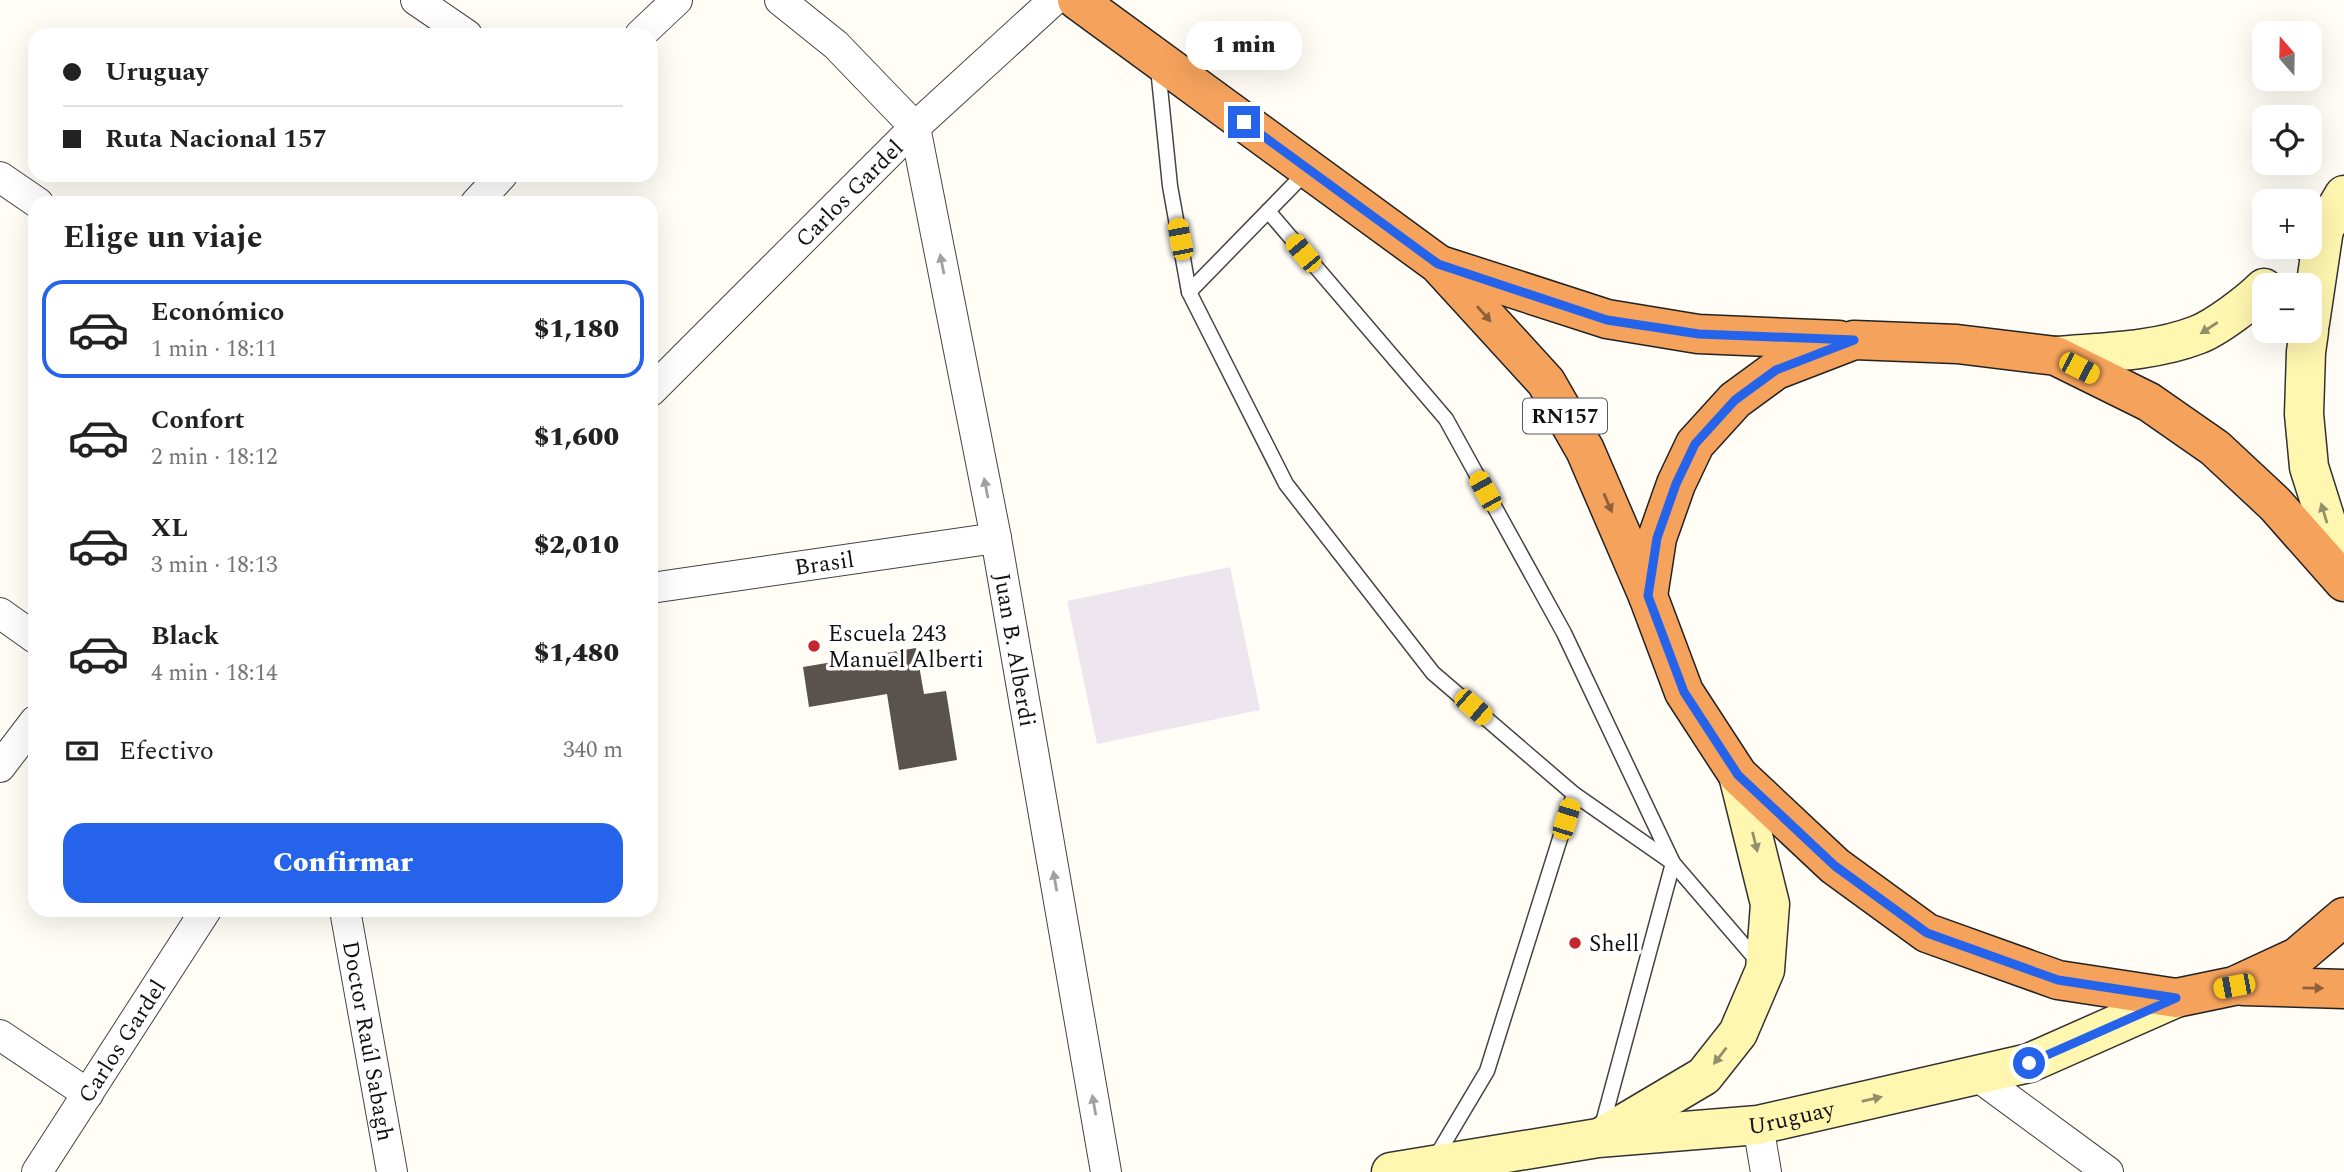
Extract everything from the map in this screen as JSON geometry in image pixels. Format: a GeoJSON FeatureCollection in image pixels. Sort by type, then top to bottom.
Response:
{"type":"FeatureCollection","features":[{"type":"Feature","properties":{"kind":"highway","name":"RN157"},"geometry":{"type":"LineString","coordinates":[[1077,0],[1438,264],[1546,382],[1585,450],[1648,596],[1684,692],[1738,775],[1835,866],[1927,933],[2058,980],[2176,998],[2234,986],[2297,957],[2344,917]]}},
{"type":"Feature","properties":{"kind":"highway","name":"RN157"},"geometry":{"type":"LineString","coordinates":[[1438,264],[1607,320],[1699,334],[1957,344],[2056,356],[2149,402],[2215,448],[2275,504],[2344,580]]}},
{"type":"Feature","properties":{"kind":"highway","name":"RN157"},"geometry":{"type":"LineString","coordinates":[[1648,596],[1657,538],[1676,484],[1695,444],[1735,400],[1776,370],[1854,340]]}},
{"type":"Feature","properties":{"kind":"highway","name":"RN157"},"geometry":{"type":"LineString","coordinates":[[2234,986],[2344,989]]}},
{"type":"Feature","properties":{"kind":"main road"},"geometry":{"type":"LineString","coordinates":[[2322,227],[2344,195]]}},
{"type":"Feature","properties":{"kind":"main road"},"geometry":{"type":"LineString","coordinates":[[2280,273],[2294,259]]}},
{"type":"Feature","properties":{"kind":"main road"},"geometry":{"type":"LineString","coordinates":[[2056,356],[2146,348],[2199,335],[2252,300]]}},
{"type":"Feature","properties":{"kind":"main road"},"geometry":{"type":"LineString","coordinates":[[2307,343],[2304,414],[2309,467],[2344,580]]}},
{"type":"Feature","properties":{"kind":"main road"},"geometry":{"type":"LineString","coordinates":[[1598,1138],[1704,1076],[1738,1033],[1765,970],[1770,904],[1738,775]]}},
{"type":"Feature","properties":{"kind":"main road","name":"Uruguay"},"geometry":{"type":"LineString","coordinates":[[1391,1172],[1431,1169],[1598,1138],[1758,1125],[2029,1063],[2176,998]]}},
{"type":"Feature","properties":{"kind":"street"},"geometry":{"type":"LineString","coordinates":[[416,0],[457,28]]}},
{"type":"Feature","properties":{"kind":"street"},"geometry":{"type":"LineString","coordinates":[[647,28],[677,0]]}},
{"type":"Feature","properties":{"kind":"street"},"geometry":{"type":"LineString","coordinates":[[780,0],[836,45],[915,127]]}},
{"type":"Feature","properties":{"kind":"street","name":"Carlos Gardel"},"geometry":{"type":"LineString","coordinates":[[658,384],[915,127],[1054,0]]}},
{"type":"Feature","properties":{"kind":"street","name":"Juan B. Alberdi"},"geometry":{"type":"LineString","coordinates":[[915,127],[996,538],[1106,1172]]}},
{"type":"Feature","properties":{"kind":"street"},"geometry":{"type":"LineString","coordinates":[[0,177],[28,196]]}},
{"type":"Feature","properties":{"kind":"street"},"geometry":{"type":"LineString","coordinates":[[482,196],[496,182]]}},
{"type":"Feature","properties":{"kind":"street","name":"Brasil"},"geometry":{"type":"LineString","coordinates":[[658,587],[996,538]]}},
{"type":"Feature","properties":{"kind":"street"},"geometry":{"type":"LineString","coordinates":[[0,613],[28,633]]}},
{"type":"Feature","properties":{"kind":"street"},"geometry":{"type":"LineString","coordinates":[[0,767],[28,730]]}},
{"type":"Feature","properties":{"kind":"street","name":"Carlos Gardel"},"geometry":{"type":"LineString","coordinates":[[37,1172],[202,917]]}},
{"type":"Feature","properties":{"kind":"street","name":"Doctor Raúl Sabagh"},"geometry":{"type":"LineString","coordinates":[[346,917],[392,1172]]}},
{"type":"Feature","properties":{"kind":"street"},"geometry":{"type":"LineString","coordinates":[[0,1035],[88,1094]]}},
{"type":"Feature","properties":{"kind":"street"},"geometry":{"type":"LineString","coordinates":[[1976,1075],[2109,1172]]}},
{"type":"Feature","properties":{"kind":"street"},"geometry":{"type":"LineString","coordinates":[[1758,1125],[1766,1172]]}},
{"type":"Feature","properties":{"kind":"lane"},"geometry":{"type":"LineString","coordinates":[[1157,59],[1170,186],[1189,292],[1286,484],[1433,673],[1574,794],[1673,863],[1765,970]]}},
{"type":"Feature","properties":{"kind":"lane"},"geometry":{"type":"LineString","coordinates":[[1189,292],[1309,169]]}},
{"type":"Feature","properties":{"kind":"lane"},"geometry":{"type":"LineString","coordinates":[[1268,211],[1446,419],[1564,634],[1673,863],[1598,1138]]}},
{"type":"Feature","properties":{"kind":"lane"},"geometry":{"type":"LineString","coordinates":[[1431,1169],[1487,1071],[1574,794]]}},
{"type":"Feature","properties":{"kind":"shaded area"},"geometry":{"type":"Polygon","coordinates":[[[1230,567],[1260,710],[1097,744],[1067,601],[1230,567]]]}},
{"type":"Feature","properties":{"kind":"building"},"geometry":{"type":"Polygon","coordinates":[[[916,648],[924,694],[946,691],[957,760],[899,770],[887,694],[809,707],[803,667],[916,648]]]}},
{"type":"Feature","properties":{"kind":"place","name":"Escuela 243 Manuel Alberti"},"geometry":{"type":"Point","coordinates":[814,646]}},
{"type":"Feature","properties":{"kind":"place","name":"Shell"},"geometry":{"type":"Point","coordinates":[1575,943]}},
{"type":"Feature","properties":{"kind":"route"},"geometry":{"type":"LineString","coordinates":[[1244,122],[1438,264],[1607,320],[1699,334],[1854,340],[1776,370],[1735,400],[1695,444],[1676,484],[1657,538],[1648,596],[1684,692],[1738,775],[1835,866],[1927,933],[2058,980],[2176,998],[2029,1063]]}}]}
